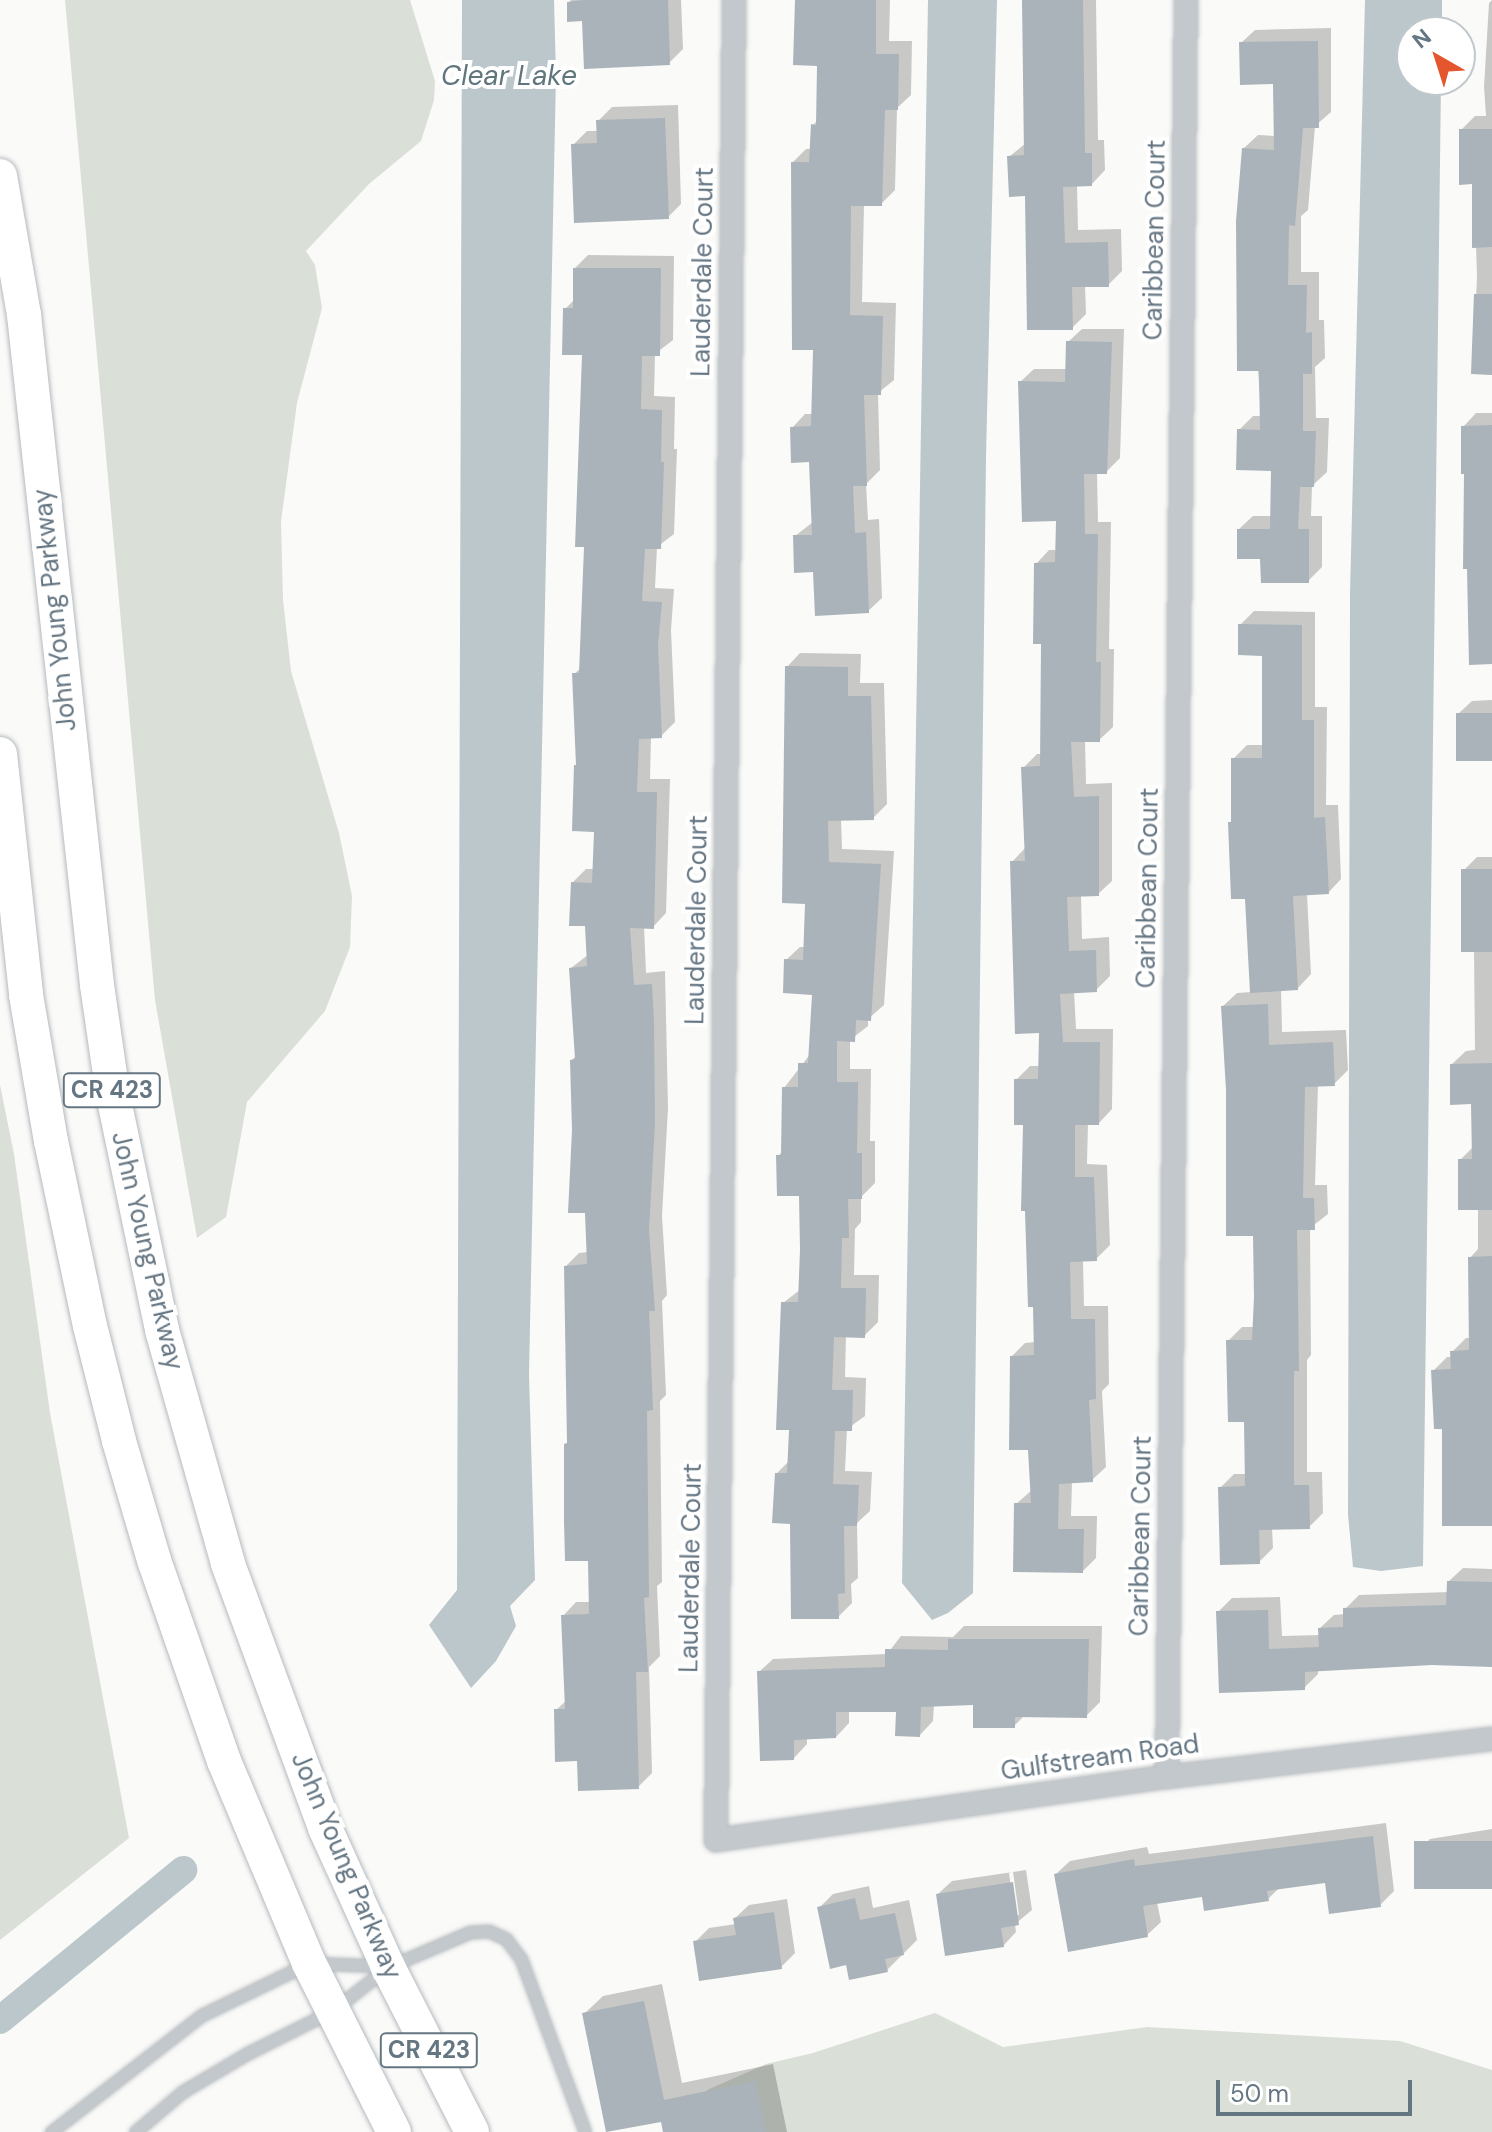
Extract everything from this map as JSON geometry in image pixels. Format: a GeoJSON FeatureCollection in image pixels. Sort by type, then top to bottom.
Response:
{"type":"FeatureCollection","features":[{"type":"Feature","properties":{"kind":"main road","name":"John Young Parkway"},"geometry":{"type":"LineString","coordinates":[[0,176],[24,315],[97,985],[113,1095],[138,1225],[192,1444],[228,1564],[325,1828],[388,1967],[472,2132]]}},
{"type":"Feature","properties":{"kind":"main road","name":"CR 423"},"geometry":{"type":"LineString","coordinates":[[0,754],[26,995],[51,1141],[112,1413],[186,1657],[261,1854],[309,1963],[394,2132]]}},
{"type":"Feature","properties":{"kind":"street","name":"Lauderdale Court"},"geometry":{"type":"LineString","coordinates":[[716,1840],[734,0]]}},
{"type":"Feature","properties":{"kind":"street","name":"Caribbean Court"},"geometry":{"type":"LineString","coordinates":[[1167,1777],[1186,0]]}},
{"type":"Feature","properties":{"kind":"street","name":"Gulfstream Road"},"geometry":{"type":"LineString","coordinates":[[716,1840],[1167,1777],[1492,1739]]}},
{"type":"Feature","properties":{"kind":"lane"},"geometry":{"type":"LineString","coordinates":[[135,2132],[182,2092],[248,2053],[332,2011],[388,1967],[470,1932],[489,1931],[506,1939],[521,1959],[585,2132]]}},
{"type":"Feature","properties":{"kind":"lane"},"geometry":{"type":"LineString","coordinates":[[51,2132],[202,2015],[309,1963],[388,1967]]}},
{"type":"Feature","properties":{"kind":"shaded area"},"geometry":{"type":"Polygon","coordinates":[[[65,0],[410,0],[435,81],[434,100],[421,141],[369,184],[306,251],[315,265],[322,308],[297,403],[281,521],[283,600],[291,671],[339,833],[352,896],[350,947],[325,1011],[247,1102],[226,1217],[197,1238],[155,1000],[65,0]]]}},
{"type":"Feature","properties":{"kind":"shaded area"},"geometry":{"type":"Polygon","coordinates":[[[0,1085],[14,1154],[50,1413],[129,1838],[0,1940],[0,1085]]]}},
{"type":"Feature","properties":{"kind":"shaded area"},"geometry":{"type":"Polygon","coordinates":[[[935,2013],[1003,2047],[1147,2027],[1400,2041],[1492,2070],[1492,2132],[721,2132],[707,2090],[766,2064],[813,2053],[935,2013]]]}},
{"type":"Feature","properties":{"kind":"water","name":"Clear Lake"},"geometry":{"type":"Polygon","coordinates":[[[462,0],[554,0],[556,75],[529,1374],[535,1580],[510,1606],[516,1626],[496,1661],[471,1688],[429,1625],[457,1590],[462,0]]]}},
{"type":"Feature","properties":{"kind":"water"},"geometry":{"type":"Polygon","coordinates":[[[928,0],[997,0],[986,457],[973,1593],[948,1613],[932,1620],[902,1583],[928,0]]]}},
{"type":"Feature","properties":{"kind":"water"},"geometry":{"type":"Polygon","coordinates":[[[1365,0],[1442,0],[1442,16],[1396,16],[1396,96],[1441,96],[1423,1566],[1381,1571],[1353,1567],[1348,1515],[1350,593],[1365,0]]]}},
{"type":"Feature","properties":{"kind":"building"},"geometry":{"type":"Polygon","coordinates":[[[668,0],[670,65],[584,69],[582,21],[567,22],[567,2],[668,0]]]}},
{"type":"Feature","properties":{"kind":"building"},"geometry":{"type":"Polygon","coordinates":[[[795,0],[876,0],[876,54],[899,54],[898,110],[885,110],[882,206],[851,206],[850,315],[883,316],[881,395],[864,395],[867,486],[853,486],[855,533],[866,532],[869,613],[815,616],[813,572],[794,573],[793,535],[812,535],[809,462],[791,463],[790,427],[811,426],[813,350],[792,350],[791,162],[809,162],[811,124],[816,125],[817,66],[793,65],[795,0]]]}},
{"type":"Feature","properties":{"kind":"building"},"geometry":{"type":"Polygon","coordinates":[[[1022,0],[1083,0],[1085,153],[1092,153],[1092,186],[1063,187],[1065,243],[1108,242],[1109,287],[1072,287],[1073,330],[1027,330],[1025,196],[1009,197],[1007,156],[1024,155],[1022,0]]]}},
{"type":"Feature","properties":{"kind":"building"},"geometry":{"type":"Polygon","coordinates":[[[1318,41],[1319,128],[1303,128],[1295,226],[1289,225],[1288,285],[1307,285],[1306,333],[1312,332],[1312,374],[1303,374],[1303,431],[1316,431],[1314,487],[1300,487],[1298,529],[1309,529],[1309,583],[1261,583],[1260,559],[1237,559],[1237,529],[1270,529],[1271,471],[1236,470],[1237,429],[1260,430],[1259,371],[1237,371],[1236,221],[1242,148],[1274,150],[1273,84],[1240,85],[1239,42],[1318,41]]]}},
{"type":"Feature","properties":{"kind":"building"},"geometry":{"type":"Polygon","coordinates":[[[665,118],[669,219],[574,223],[571,144],[597,143],[596,120],[665,118]]]}},
{"type":"Feature","properties":{"kind":"building"},"geometry":{"type":"Polygon","coordinates":[[[1459,129],[1492,129],[1492,247],[1472,248],[1472,184],[1459,185],[1459,129]]]}},
{"type":"Feature","properties":{"kind":"building"},"geometry":{"type":"Polygon","coordinates":[[[573,268],[661,268],[660,356],[642,356],[641,409],[662,410],[661,462],[664,462],[661,549],[645,549],[642,601],[662,602],[658,645],[662,738],[639,739],[637,792],[657,792],[654,929],[630,928],[634,985],[652,984],[654,1022],[655,1123],[649,1230],[655,1311],[649,1311],[653,1410],[647,1411],[649,1597],[644,1598],[648,1672],[636,1672],[639,1789],[578,1791],[577,1761],[555,1762],[554,1709],[565,1709],[561,1615],[589,1614],[588,1561],[565,1561],[564,1521],[564,1444],[567,1443],[564,1266],[587,1264],[585,1213],[568,1213],[572,1130],[570,1060],[575,1059],[569,968],[587,966],[585,926],[569,926],[571,882],[592,883],[594,832],[572,831],[576,765],[572,673],[579,673],[584,547],[575,547],[582,355],[562,355],[563,308],[573,308],[573,268]]]}},
{"type":"Feature","properties":{"kind":"building"},"geometry":{"type":"Polygon","coordinates":[[[1474,294],[1492,294],[1492,375],[1471,374],[1474,294]]]}},
{"type":"Feature","properties":{"kind":"building"},"geometry":{"type":"Polygon","coordinates":[[[1066,341],[1112,342],[1107,474],[1084,474],[1085,534],[1098,534],[1096,662],[1101,662],[1100,742],[1071,742],[1074,797],[1099,796],[1099,896],[1067,897],[1069,951],[1096,950],[1097,992],[1060,994],[1063,1042],[1100,1042],[1099,1125],[1075,1125],[1075,1177],[1094,1177],[1097,1261],[1070,1262],[1071,1319],[1095,1319],[1096,1399],[1089,1400],[1093,1482],[1059,1484],[1058,1529],[1084,1529],[1083,1573],[1013,1572],[1014,1503],[1031,1503],[1028,1450],[1009,1450],[1010,1356],[1034,1355],[1033,1307],[1028,1307],[1025,1211],[1021,1211],[1023,1125],[1014,1125],[1014,1079],[1038,1079],[1039,1033],[1015,1034],[1010,861],[1025,861],[1021,767],[1040,766],[1041,644],[1033,644],[1034,563],[1055,562],[1056,521],[1022,522],[1018,381],[1065,382],[1066,341]]]}},
{"type":"Feature","properties":{"kind":"building"},"geometry":{"type":"Polygon","coordinates":[[[1492,425],[1492,664],[1469,665],[1467,569],[1463,569],[1461,426],[1492,425]]]}},
{"type":"Feature","properties":{"kind":"building"},"geometry":{"type":"Polygon","coordinates":[[[1238,624],[1302,625],[1302,720],[1314,720],[1314,818],[1325,817],[1329,894],[1293,896],[1298,990],[1250,993],[1245,899],[1231,899],[1228,822],[1231,822],[1231,758],[1262,758],[1262,656],[1238,655],[1238,624]]]}},
{"type":"Feature","properties":{"kind":"building"},"geometry":{"type":"Polygon","coordinates":[[[785,666],[848,667],[848,696],[871,696],[874,820],[828,821],[829,862],[881,864],[871,1021],[856,1020],[855,1042],[837,1041],[837,1082],[858,1082],[857,1153],[862,1153],[862,1199],[848,1199],[849,1238],[842,1238],[841,1288],[866,1288],[865,1338],[834,1337],[832,1390],[853,1390],[852,1431],[835,1431],[833,1484],[859,1485],[857,1526],[844,1526],[845,1593],[838,1594],[839,1619],[791,1619],[790,1524],[772,1523],[775,1473],[787,1473],[789,1430],[776,1430],[781,1302],[798,1302],[800,1250],[799,1196],[777,1196],[776,1155],[781,1155],[782,1087],[798,1087],[798,1063],[808,1063],[812,995],[783,993],[784,959],[803,960],[805,904],[782,903],[785,666]]]}},
{"type":"Feature","properties":{"kind":"building"},"geometry":{"type":"Polygon","coordinates":[[[1456,713],[1492,713],[1492,761],[1456,761],[1456,713]]]}},
{"type":"Feature","properties":{"kind":"building"},"geometry":{"type":"Polygon","coordinates":[[[1461,869],[1492,869],[1492,952],[1461,952],[1461,869]]]}},
{"type":"Feature","properties":{"kind":"building"},"geometry":{"type":"Polygon","coordinates":[[[1268,1004],[1269,1045],[1333,1042],[1335,1086],[1305,1087],[1303,1198],[1314,1198],[1315,1230],[1297,1230],[1299,1371],[1294,1371],[1294,1485],[1309,1485],[1310,1529],[1259,1530],[1260,1564],[1220,1565],[1218,1487],[1245,1486],[1244,1422],[1228,1422],[1226,1340],[1252,1340],[1254,1297],[1253,1236],[1226,1236],[1226,1090],[1221,1006],[1268,1004]]]}},
{"type":"Feature","properties":{"kind":"building"},"geometry":{"type":"Polygon","coordinates":[[[1492,1063],[1492,1210],[1458,1210],[1458,1159],[1472,1159],[1471,1104],[1450,1105],[1450,1064],[1492,1063]]]}},
{"type":"Feature","properties":{"kind":"building"},"geometry":{"type":"Polygon","coordinates":[[[1492,1256],[1492,1526],[1442,1526],[1442,1429],[1434,1429],[1431,1370],[1451,1369],[1450,1351],[1469,1350],[1468,1257],[1492,1256]]]}},
{"type":"Feature","properties":{"kind":"building"},"geometry":{"type":"Polygon","coordinates":[[[1447,1581],[1492,1582],[1492,1667],[1432,1665],[1305,1672],[1305,1690],[1219,1693],[1216,1611],[1268,1610],[1269,1649],[1319,1647],[1318,1628],[1343,1627],[1343,1608],[1446,1605],[1447,1581]]]}},
{"type":"Feature","properties":{"kind":"building"},"geometry":{"type":"Polygon","coordinates":[[[948,1639],[1089,1639],[1087,1718],[1015,1717],[1015,1728],[973,1728],[973,1705],[921,1707],[920,1737],[895,1736],[896,1712],[836,1712],[836,1738],[794,1740],[794,1760],[760,1761],[757,1671],[885,1667],[885,1649],[948,1650],[948,1639]]]}},
{"type":"Feature","properties":{"kind":"building"},"geometry":{"type":"Polygon","coordinates":[[[1373,1836],[1381,1907],[1329,1914],[1325,1883],[1267,1891],[1269,1901],[1204,1911],[1202,1897],[1143,1906],[1148,1937],[1068,1952],[1054,1874],[1134,1859],[1135,1866],[1373,1836]]]}},
{"type":"Feature","properties":{"kind":"building"},"geometry":{"type":"Polygon","coordinates":[[[1414,1841],[1492,1841],[1492,1889],[1414,1889],[1414,1841]]]}},
{"type":"Feature","properties":{"kind":"building"},"geometry":{"type":"Polygon","coordinates":[[[1013,1882],[1019,1925],[1001,1928],[1004,1947],[945,1956],[936,1894],[1013,1882]]]}},
{"type":"Feature","properties":{"kind":"building"},"geometry":{"type":"Polygon","coordinates":[[[855,1898],[860,1920],[895,1913],[904,1955],[885,1959],[888,1972],[849,1980],[846,1965],[830,1969],[817,1907],[855,1898]]]}},
{"type":"Feature","properties":{"kind":"building"},"geometry":{"type":"Polygon","coordinates":[[[774,1912],[782,1969],[699,1981],[693,1941],[736,1935],[733,1918],[774,1912]]]}},
{"type":"Feature","properties":{"kind":"building"},"geometry":{"type":"Polygon","coordinates":[[[644,2001],[664,2100],[755,2081],[766,2132],[663,2132],[661,2122],[606,2132],[582,2013],[644,2001]]]}},
{"type":"Feature","properties":{"kind":"waterway"},"geometry":{"type":"LineString","coordinates":[[0,2020],[183,1870]]}}]}
